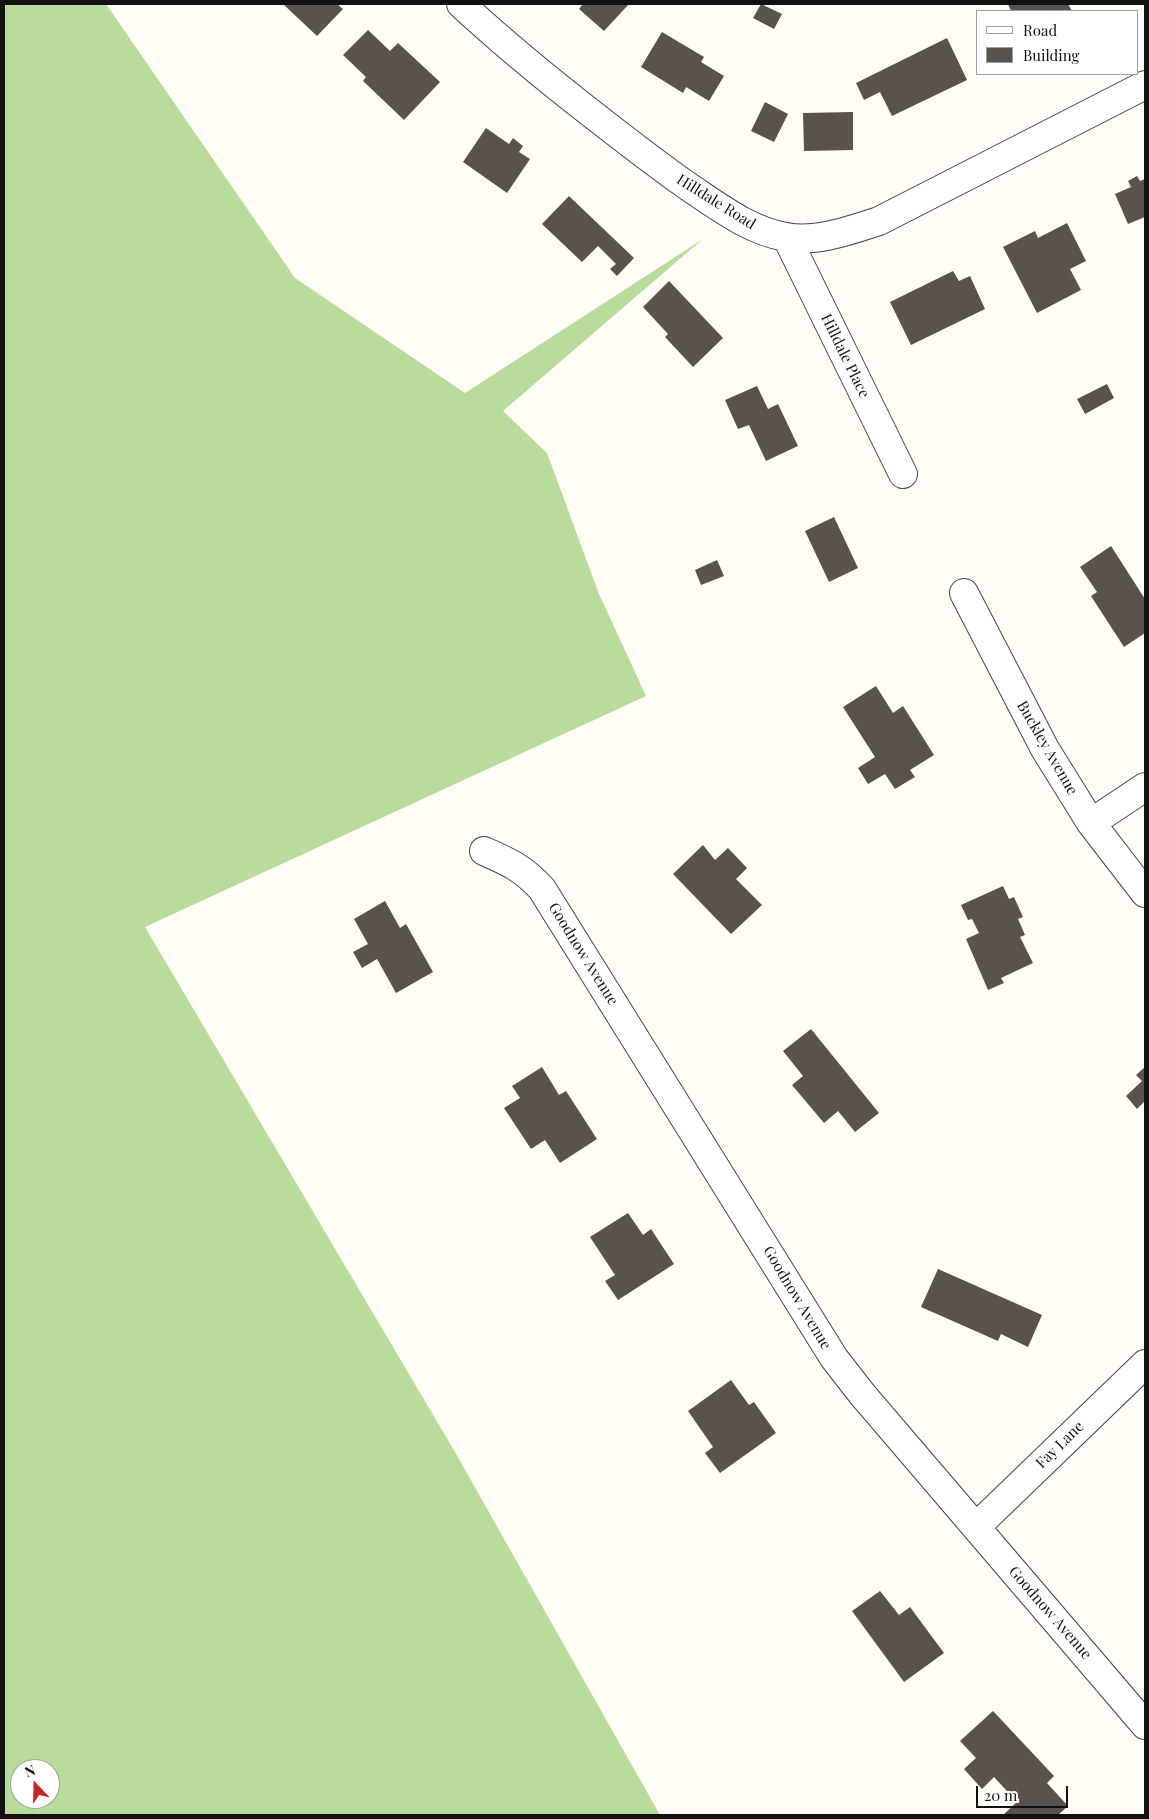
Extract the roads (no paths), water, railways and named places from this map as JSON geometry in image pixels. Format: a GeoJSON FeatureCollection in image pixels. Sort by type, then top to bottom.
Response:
{"type":"FeatureCollection","features":[{"type":"Feature","properties":{"kind":"street","name":"Hilldale Road"},"geometry":{"type":"LineString","coordinates":[[461,4],[554,84],[656,164],[730,214],[758,228],[787,238],[819,238],[879,221],[1145,85]]}},
{"type":"Feature","properties":{"kind":"street","name":"Hilldale Place"},"geometry":{"type":"LineString","coordinates":[[787,238],[903,474]]}},
{"type":"Feature","properties":{"kind":"street","name":"Buckley Avenue"},"geometry":{"type":"LineString","coordinates":[[964,593],[1045,749],[1091,823],[1145,893]]}},
{"type":"Feature","properties":{"kind":"street"},"geometry":{"type":"LineString","coordinates":[[1091,823],[1145,787]]}},
{"type":"Feature","properties":{"kind":"street","name":"Goodnow Avenue"},"geometry":{"type":"LineString","coordinates":[[484,851],[515,865],[531,876],[542,889],[834,1358],[862,1394],[1145,1725]]}},
{"type":"Feature","properties":{"kind":"street","name":"Fay Lane"},"geometry":{"type":"LineString","coordinates":[[976,1527],[1145,1364]]}}]}
